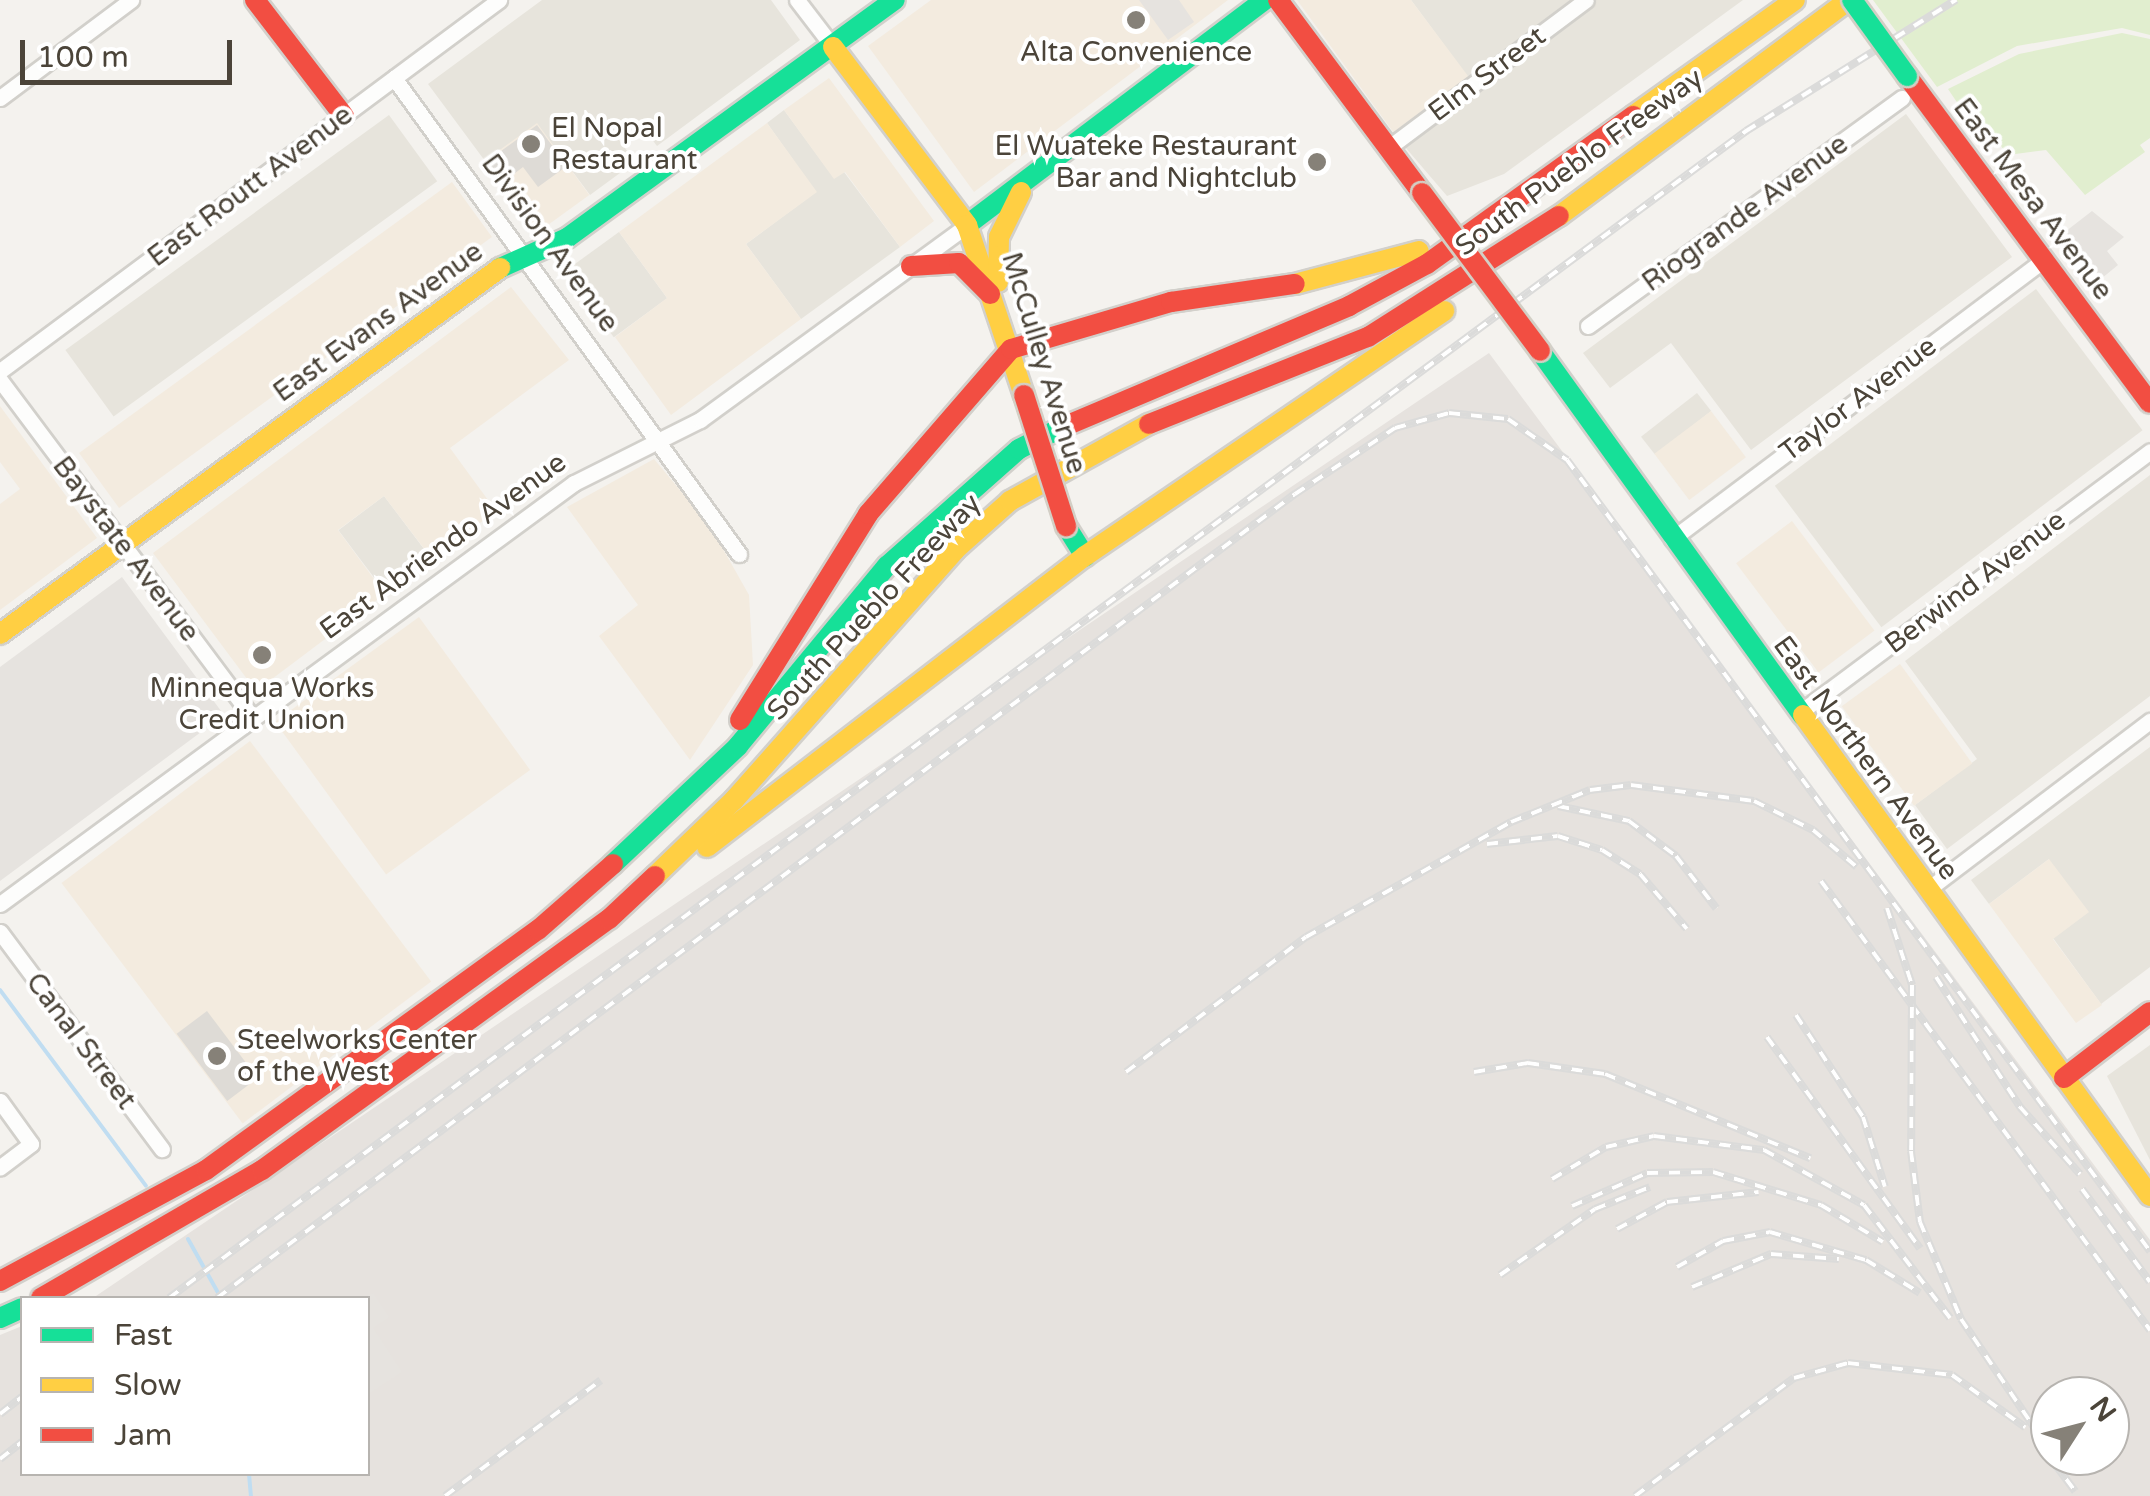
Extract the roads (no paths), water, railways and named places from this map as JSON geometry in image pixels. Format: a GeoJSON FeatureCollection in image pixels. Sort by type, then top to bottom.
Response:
{"type":"FeatureCollection","features":[{"type":"Feature","properties":{"kind":"main road"},"geometry":{"type":"LineString","coordinates":[[255,0],[344,116]]}},
{"type":"Feature","properties":{"kind":"main road","name":"East Evans Avenue"},"geometry":{"type":"LineString","coordinates":[[0,634],[523,254],[566,238],[895,0]]}},
{"type":"Feature","properties":{"kind":"main road","name":"East Abriendo Avenue"},"geometry":{"type":"LineString","coordinates":[[967,225],[1265,0]]}},
{"type":"Feature","properties":{"kind":"main road","name":"East Northern Avenue"},"geometry":{"type":"LineString","coordinates":[[1278,0],[1540,351],[1672,539],[2150,1196]]}},
{"type":"Feature","properties":{"kind":"main road","name":"South Pueblo Freeway"},"geometry":{"type":"LineString","coordinates":[[0,1281],[136,1214],[266,1128],[538,930],[661,823],[738,746],[888,566],[1020,449],[1120,398],[1349,306],[1427,264],[1794,0]]}},
{"type":"Feature","properties":{"kind":"main road","name":"South Pueblo Freeway"},"geometry":{"type":"LineString","coordinates":[[44,1296],[262,1170],[609,919],[734,800],[956,550],[1010,501],[1121,436],[1368,337],[1527,240],[1850,0]]}},
{"type":"Feature","properties":{"kind":"main road","name":"East Mesa Avenue"},"geometry":{"type":"LineString","coordinates":[[1850,0],[2150,403]]}},
{"type":"Feature","properties":{"kind":"main road","name":"McCulley Avenue"},"geometry":{"type":"LineString","coordinates":[[833,47],[967,225],[998,304],[1066,526],[1085,556]]}},
{"type":"Feature","properties":{"kind":"main road"},"geometry":{"type":"LineString","coordinates":[[998,304],[998,237],[1030,179]]}},
{"type":"Feature","properties":{"kind":"main road"},"geometry":{"type":"LineString","coordinates":[[661,823],[749,708],[868,514],[1011,348],[1170,302],[1341,278],[1430,246],[1518,198]]}},
{"type":"Feature","properties":{"kind":"main road"},"geometry":{"type":"LineString","coordinates":[[609,919],[1085,556],[1454,304],[1527,240]]}},
{"type":"Feature","properties":{"kind":"main road"},"geometry":{"type":"LineString","coordinates":[[911,266],[960,263],[998,304]]}},
{"type":"Feature","properties":{"kind":"main road"},"geometry":{"type":"LineString","coordinates":[[2064,1078],[2150,1012]]}},
{"type":"Feature","properties":{"kind":"street"},"geometry":{"type":"LineString","coordinates":[[0,98],[131,0]]}},
{"type":"Feature","properties":{"kind":"street","name":"East Routt Avenue"},"geometry":{"type":"LineString","coordinates":[[0,371],[499,0]]}},
{"type":"Feature","properties":{"kind":"street","name":"McCulley Avenue"},"geometry":{"type":"LineString","coordinates":[[797,0],[833,47]]}},
{"type":"Feature","properties":{"kind":"street","name":"Elm Street"},"geometry":{"type":"LineString","coordinates":[[1388,148],[1586,0]]}},
{"type":"Feature","properties":{"kind":"street","name":"Division Avenue"},"geometry":{"type":"LineString","coordinates":[[394,78],[661,441],[739,554]]}},
{"type":"Feature","properties":{"kind":"street","name":"Riogrande Avenue"},"geometry":{"type":"LineString","coordinates":[[1588,326],[1902,98]]}},
{"type":"Feature","properties":{"kind":"street","name":"East Abriendo Avenue"},"geometry":{"type":"LineString","coordinates":[[0,904],[574,482],[661,441],[967,225]]}},
{"type":"Feature","properties":{"kind":"street","name":"Taylor Avenue"},"geometry":{"type":"LineString","coordinates":[[1672,539],[2044,260]]}},
{"type":"Feature","properties":{"kind":"street","name":"Baystate Avenue"},"geometry":{"type":"LineString","coordinates":[[0,380],[253,718]]}},
{"type":"Feature","properties":{"kind":"street","name":"Berwind Avenue"},"geometry":{"type":"LineString","coordinates":[[1799,713],[2150,450]]}},
{"type":"Feature","properties":{"kind":"street"},"geometry":{"type":"LineString","coordinates":[[1927,890],[2150,722]]}},
{"type":"Feature","properties":{"kind":"street","name":"Canal Street"},"geometry":{"type":"LineString","coordinates":[[0,932],[162,1149]]}},
{"type":"Feature","properties":{"kind":"street"},"geometry":{"type":"LineString","coordinates":[[0,1101],[31,1144],[0,1167]]}},
{"type":"Feature","properties":{"kind":"waterway"},"geometry":{"type":"LineString","coordinates":[[0,990],[146,1186]]}},
{"type":"Feature","properties":{"kind":"waterway"},"geometry":{"type":"LineString","coordinates":[[188,1239],[220,1296]]}},
{"type":"Feature","properties":{"kind":"waterway"},"geometry":{"type":"LineString","coordinates":[[249,1476],[251,1496]]}},
{"type":"Feature","properties":{"kind":"railway"},"geometry":{"type":"LineString","coordinates":[[172,1296],[1746,131],[1956,0]]}},
{"type":"Feature","properties":{"kind":"railway"},"geometry":{"type":"LineString","coordinates":[[220,1296],[1295,494],[1395,428],[1449,413],[1508,419],[1567,460],[2150,1251]]}},
{"type":"Feature","properties":{"kind":"railway"},"geometry":{"type":"LineString","coordinates":[[1126,1072],[1306,937],[1511,822],[1590,790],[1631,785],[1754,801],[1813,830],[1857,867]]}},
{"type":"Feature","properties":{"kind":"railway"},"geometry":{"type":"LineString","coordinates":[[1558,806],[1629,821],[1676,856],[1716,908]]}},
{"type":"Feature","properties":{"kind":"railway"},"geometry":{"type":"LineString","coordinates":[[1487,844],[1558,836],[1602,850],[1640,874],[1687,929]]}},
{"type":"Feature","properties":{"kind":"railway"},"geometry":{"type":"LineString","coordinates":[[1821,881],[2150,1330]]}},
{"type":"Feature","properties":{"kind":"railway"},"geometry":{"type":"LineString","coordinates":[[1887,908],[1912,985],[1911,1151],[1920,1222],[1961,1319],[2030,1421]]}},
{"type":"Feature","properties":{"kind":"railway"},"geometry":{"type":"LineString","coordinates":[[1936,977],[2020,1107],[2080,1174]]}},
{"type":"Feature","properties":{"kind":"railway"},"geometry":{"type":"LineString","coordinates":[[1796,1015],[1863,1117],[1885,1187]]}},
{"type":"Feature","properties":{"kind":"railway"},"geometry":{"type":"LineString","coordinates":[[1767,1037],[1920,1248]]}},
{"type":"Feature","properties":{"kind":"railway"},"geometry":{"type":"LineString","coordinates":[[1474,1072],[1528,1063],[1605,1074],[1810,1158]]}},
{"type":"Feature","properties":{"kind":"railway"},"geometry":{"type":"LineString","coordinates":[[1552,1179],[1606,1147],[1654,1136],[1764,1150],[1864,1205],[1950,1318]]}},
{"type":"Feature","properties":{"kind":"railway"},"geometry":{"type":"LineString","coordinates":[[1572,1206],[1647,1173],[1713,1172],[1821,1205],[1883,1242]]}},
{"type":"Feature","properties":{"kind":"railway"},"geometry":{"type":"LineString","coordinates":[[1500,1275],[1595,1209],[1650,1187]]}},
{"type":"Feature","properties":{"kind":"railway"},"geometry":{"type":"LineString","coordinates":[[2082,1189],[2150,1282]]}},
{"type":"Feature","properties":{"kind":"railway"},"geometry":{"type":"LineString","coordinates":[[1617,1229],[1667,1202],[1758,1192]]}},
{"type":"Feature","properties":{"kind":"railway"},"geometry":{"type":"LineString","coordinates":[[1677,1267],[1723,1241],[1770,1232],[1866,1260],[1920,1293]]}},
{"type":"Feature","properties":{"kind":"railway"},"geometry":{"type":"LineString","coordinates":[[1692,1287],[1771,1254],[1839,1259]]}},
{"type":"Feature","properties":{"kind":"railway"},"geometry":{"type":"LineString","coordinates":[[1635,1496],[1794,1378],[1848,1363],[1952,1375],[2025,1427]]}},
{"type":"Feature","properties":{"kind":"railway"},"geometry":{"type":"LineString","coordinates":[[445,1496],[601,1380]]}},
{"type":"Feature","properties":{"kind":"railway"},"geometry":{"type":"LineString","coordinates":[[0,1414],[20,1399]]}},
{"type":"Feature","properties":{"kind":"railway"},"geometry":{"type":"LineString","coordinates":[[0,1459],[20,1444]]}},
{"type":"Feature","properties":{"kind":"railway"},"geometry":{"type":"LineString","coordinates":[[2064,1476],[2075,1491]]}},
{"type":"Feature","properties":{"kind":"place","name":"Alta Convenience"},"geometry":{"type":"Point","coordinates":[1136,20]}},
{"type":"Feature","properties":{"kind":"place","name":"El Nopal Restaurant"},"geometry":{"type":"Point","coordinates":[531,144]}},
{"type":"Feature","properties":{"kind":"place","name":"El Wuateke Restaurant Bar and Nightclub"},"geometry":{"type":"Point","coordinates":[1317,162]}},
{"type":"Feature","properties":{"kind":"place","name":"Minnequa Works Credit Union"},"geometry":{"type":"Point","coordinates":[262,655]}},
{"type":"Feature","properties":{"kind":"place","name":"Steelworks Center of the West"},"geometry":{"type":"Point","coordinates":[217,1056]}}]}
